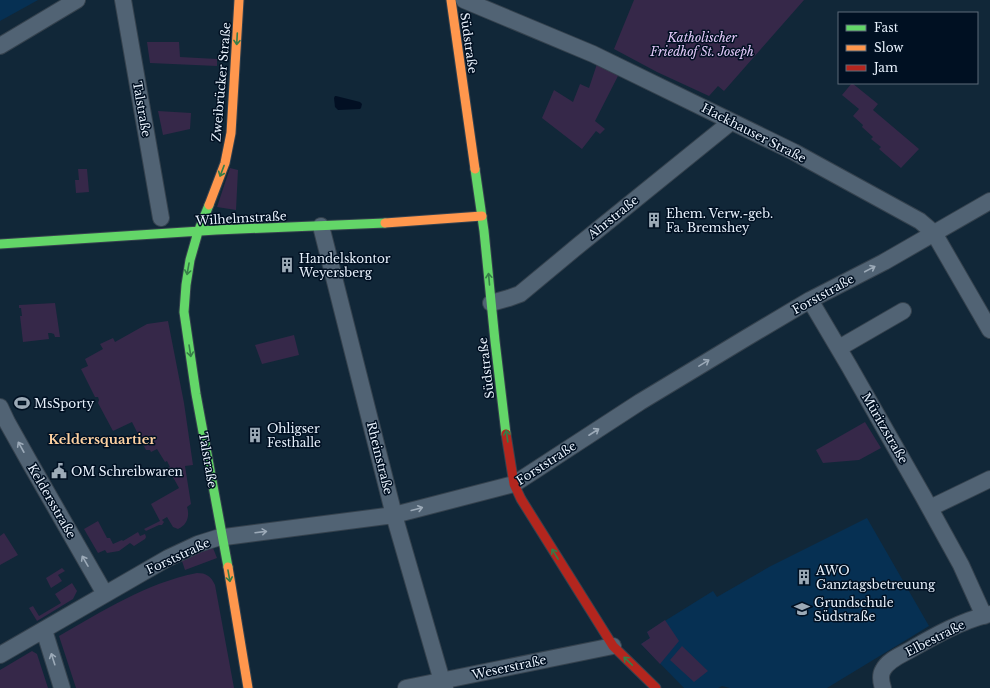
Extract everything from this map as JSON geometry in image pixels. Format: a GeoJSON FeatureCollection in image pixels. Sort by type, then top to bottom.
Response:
{"type":"FeatureCollection","features":[{"type":"Feature","properties":{"kind":"main road","name":"Zweibrücker Straße"},"geometry":{"type":"LineString","coordinates":[[198,232],[225,163],[231,133],[239,0]]}},
{"type":"Feature","properties":{"kind":"main road","name":"Südstraße"},"geometry":{"type":"LineString","coordinates":[[451,0],[482,216],[503,411],[514,484],[521,500],[613,646],[656,688]]}},
{"type":"Feature","properties":{"kind":"main road","name":"Wilhelmstraße"},"geometry":{"type":"LineString","coordinates":[[0,244],[216,230],[378,224],[482,216]]}},
{"type":"Feature","properties":{"kind":"main road","name":"Talstraße"},"geometry":{"type":"LineString","coordinates":[[198,232],[189,266],[184,312],[196,394],[248,688]]}},
{"type":"Feature","properties":{"kind":"street"},"geometry":{"type":"LineString","coordinates":[[0,46],[77,0]]}},
{"type":"Feature","properties":{"kind":"street","name":"Talstraße"},"geometry":{"type":"LineString","coordinates":[[123,0],[161,218]]}},
{"type":"Feature","properties":{"kind":"street","name":"Hackhauser Straße"},"geometry":{"type":"LineString","coordinates":[[464,0],[593,54],[808,160],[920,221],[934,233],[990,330]]}},
{"type":"Feature","properties":{"kind":"street","name":"Ahrstraße"},"geometry":{"type":"LineString","coordinates":[[491,304],[520,294],[731,122]]}},
{"type":"Feature","properties":{"kind":"street","name":"Forststraße"},"geometry":{"type":"LineString","coordinates":[[0,655],[168,558],[198,544],[222,537],[394,515],[514,484],[640,402],[746,338],[810,300],[884,262],[990,200]]}},
{"type":"Feature","properties":{"kind":"street","name":"Rheinstraße"},"geometry":{"type":"LineString","coordinates":[[321,226],[394,515],[444,684]]}},
{"type":"Feature","properties":{"kind":"street","name":"Müritzstraße"},"geometry":{"type":"LineString","coordinates":[[810,300],[930,508],[987,615]]}},
{"type":"Feature","properties":{"kind":"street"},"geometry":{"type":"LineString","coordinates":[[839,348],[903,311]]}},
{"type":"Feature","properties":{"kind":"street","name":"Keldersstraße"},"geometry":{"type":"LineString","coordinates":[[0,407],[27,458],[105,594]]}},
{"type":"Feature","properties":{"kind":"street"},"geometry":{"type":"LineString","coordinates":[[930,508],[990,479]]}},
{"type":"Feature","properties":{"kind":"street","name":"Elbestraße"},"geometry":{"type":"LineString","coordinates":[[883,688],[881,680],[882,672],[888,663],[941,632],[956,625],[987,615]]}},
{"type":"Feature","properties":{"kind":"street"},"geometry":{"type":"LineString","coordinates":[[44,630],[62,688]]}},
{"type":"Feature","properties":{"kind":"street","name":"Weserstraße"},"geometry":{"type":"LineString","coordinates":[[406,688],[444,684],[613,646]]}},
{"type":"Feature","properties":{"kind":"shaded area"},"geometry":{"type":"Polygon","coordinates":[[[0,0],[38,0],[0,21],[0,0]]]}},
{"type":"Feature","properties":{"kind":"shaded area"},"geometry":{"type":"Polygon","coordinates":[[[335,96],[360,102],[362,104],[361,108],[338,110],[335,107],[335,96]]]}},
{"type":"Feature","properties":{"kind":"shaded area","name":"Grundschule Südstraße"},"geometry":{"type":"Polygon","coordinates":[[[867,518],[929,626],[827,688],[730,688],[722,686],[718,688],[684,688],[641,644],[650,638],[647,632],[713,591],[717,597],[769,567],[867,518]]]}},
{"type":"Feature","properties":{"kind":"green space","name":"Katholischer Friedhof St. Joseph"},"geometry":{"type":"Polygon","coordinates":[[[634,0],[804,0],[724,91],[718,86],[709,96],[657,72],[614,49],[634,0]]]}},
{"type":"Feature","properties":{"kind":"green space"},"geometry":{"type":"Polygon","coordinates":[[[147,42],[179,42],[180,57],[217,59],[217,66],[150,63],[147,42]]]}},
{"type":"Feature","properties":{"kind":"green space"},"geometry":{"type":"Polygon","coordinates":[[[597,64],[619,74],[595,121],[605,129],[600,134],[596,131],[582,149],[542,118],[554,90],[573,102],[580,84],[589,88],[597,64]]]}},
{"type":"Feature","properties":{"kind":"green space"},"geometry":{"type":"Polygon","coordinates":[[[851,84],[853,84],[878,104],[873,110],[919,149],[901,168],[879,149],[881,147],[871,139],[873,137],[853,116],[859,109],[842,95],[851,84]]]}},
{"type":"Feature","properties":{"kind":"green space"},"geometry":{"type":"Polygon","coordinates":[[[158,111],[191,113],[190,129],[163,135],[158,111]]]}},
{"type":"Feature","properties":{"kind":"green space"},"geometry":{"type":"Polygon","coordinates":[[[230,168],[238,170],[236,210],[217,207],[230,168]]]}},
{"type":"Feature","properties":{"kind":"green space"},"geometry":{"type":"Polygon","coordinates":[[[78,169],[87,169],[89,192],[76,193],[75,180],[79,180],[78,169]]]}},
{"type":"Feature","properties":{"kind":"green space"},"geometry":{"type":"Polygon","coordinates":[[[55,303],[60,337],[55,337],[54,334],[48,333],[49,339],[23,342],[20,316],[22,316],[19,305],[55,303]]]}},
{"type":"Feature","properties":{"kind":"green space"},"geometry":{"type":"Polygon","coordinates":[[[168,321],[184,403],[193,465],[185,466],[191,504],[187,507],[188,514],[186,523],[178,529],[173,527],[167,517],[162,520],[164,522],[162,525],[146,531],[144,529],[160,521],[151,504],[179,488],[168,468],[170,467],[167,461],[165,462],[157,449],[151,452],[150,450],[146,450],[132,422],[113,431],[98,403],[98,397],[95,397],[81,369],[88,366],[85,359],[103,349],[100,344],[113,338],[115,342],[147,324],[168,321]]]}},
{"type":"Feature","properties":{"kind":"green space"},"geometry":{"type":"Polygon","coordinates":[[[294,335],[299,355],[262,364],[255,345],[294,335]]]}},
{"type":"Feature","properties":{"kind":"green space"},"geometry":{"type":"Polygon","coordinates":[[[865,422],[881,448],[859,460],[823,463],[816,450],[865,422]]]}},
{"type":"Feature","properties":{"kind":"green space"},"geometry":{"type":"Polygon","coordinates":[[[98,521],[107,538],[110,538],[113,544],[122,540],[123,541],[138,532],[140,536],[145,534],[146,537],[134,546],[130,543],[119,551],[107,553],[105,550],[98,553],[84,529],[98,521]]]}},
{"type":"Feature","properties":{"kind":"green space"},"geometry":{"type":"Polygon","coordinates":[[[4,533],[18,555],[0,565],[0,536],[4,533]]]}},
{"type":"Feature","properties":{"kind":"green space"},"geometry":{"type":"Polygon","coordinates":[[[213,548],[217,558],[185,570],[181,558],[213,548]]]}},
{"type":"Feature","properties":{"kind":"green space"},"geometry":{"type":"Polygon","coordinates":[[[62,568],[65,571],[58,575],[62,581],[51,588],[46,578],[62,568]]]}},
{"type":"Feature","properties":{"kind":"green space"},"geometry":{"type":"Polygon","coordinates":[[[197,573],[208,576],[212,579],[215,585],[234,688],[76,688],[59,636],[125,599],[160,584],[197,573]]]}},
{"type":"Feature","properties":{"kind":"green space"},"geometry":{"type":"Polygon","coordinates":[[[72,583],[77,591],[73,599],[37,621],[29,608],[33,606],[39,616],[61,603],[55,594],[72,583]]]}},
{"type":"Feature","properties":{"kind":"green space"},"geometry":{"type":"Polygon","coordinates":[[[665,620],[679,641],[660,664],[641,644],[650,638],[647,632],[665,620]]]}},
{"type":"Feature","properties":{"kind":"green space"},"geometry":{"type":"Polygon","coordinates":[[[682,646],[708,671],[694,682],[670,660],[682,646]]]}},
{"type":"Feature","properties":{"kind":"green space"},"geometry":{"type":"Polygon","coordinates":[[[32,651],[37,654],[48,688],[0,688],[0,670],[32,651]]]}},
{"type":"Feature","properties":{"kind":"traffic: fast"},"geometry":{"type":"LineString","coordinates":[[475,169],[484,231],[506,434]]}},
{"type":"Feature","properties":{"kind":"traffic: fast"},"geometry":{"type":"LineString","coordinates":[[209,205],[198,232],[190,260],[184,312],[196,394],[228,567]]}},
{"type":"Feature","properties":{"kind":"traffic: fast"},"geometry":{"type":"LineString","coordinates":[[0,244],[216,230],[385,223]]}},
{"type":"Feature","properties":{"kind":"traffic: slow"},"geometry":{"type":"LineString","coordinates":[[209,205],[225,163],[231,133],[239,0]]}},
{"type":"Feature","properties":{"kind":"traffic: slow"},"geometry":{"type":"LineString","coordinates":[[451,0],[475,169]]}},
{"type":"Feature","properties":{"kind":"traffic: slow"},"geometry":{"type":"LineString","coordinates":[[385,223],[482,216]]}},
{"type":"Feature","properties":{"kind":"traffic: slow"},"geometry":{"type":"LineString","coordinates":[[228,567],[248,688]]}},
{"type":"Feature","properties":{"kind":"traffic: jam"},"geometry":{"type":"LineString","coordinates":[[506,434],[514,484],[521,499],[613,646],[656,688]]}},
{"type":"Feature","properties":{"kind":"place","name":"Ehem. Verw.-geb. Fa. Bremshey"},"geometry":{"type":"Point","coordinates":[654,220]}},
{"type":"Feature","properties":{"kind":"place","name":"Handelskontor Weyersberg"},"geometry":{"type":"Point","coordinates":[287,265]}},
{"type":"Feature","properties":{"kind":"place","name":"MsSporty"},"geometry":{"type":"Point","coordinates":[22,403]}},
{"type":"Feature","properties":{"kind":"place","name":"Ohligser Festhalle"},"geometry":{"type":"Point","coordinates":[255,435]}},
{"type":"Feature","properties":{"kind":"place","name":"OM Schreibwaren"},"geometry":{"type":"Point","coordinates":[59,471]}},
{"type":"Feature","properties":{"kind":"place","name":"AWO Ganztagsbetreuung"},"geometry":{"type":"Point","coordinates":[804,577]}},
{"type":"Feature","properties":{"kind":"place","name":"Grundschule Südstraße"},"geometry":{"type":"Point","coordinates":[802,609]}},
{"type":"Feature","properties":{"kind":"district","name":"Keldersquartier"},"geometry":{"type":"Point","coordinates":[102,439]}}]}
